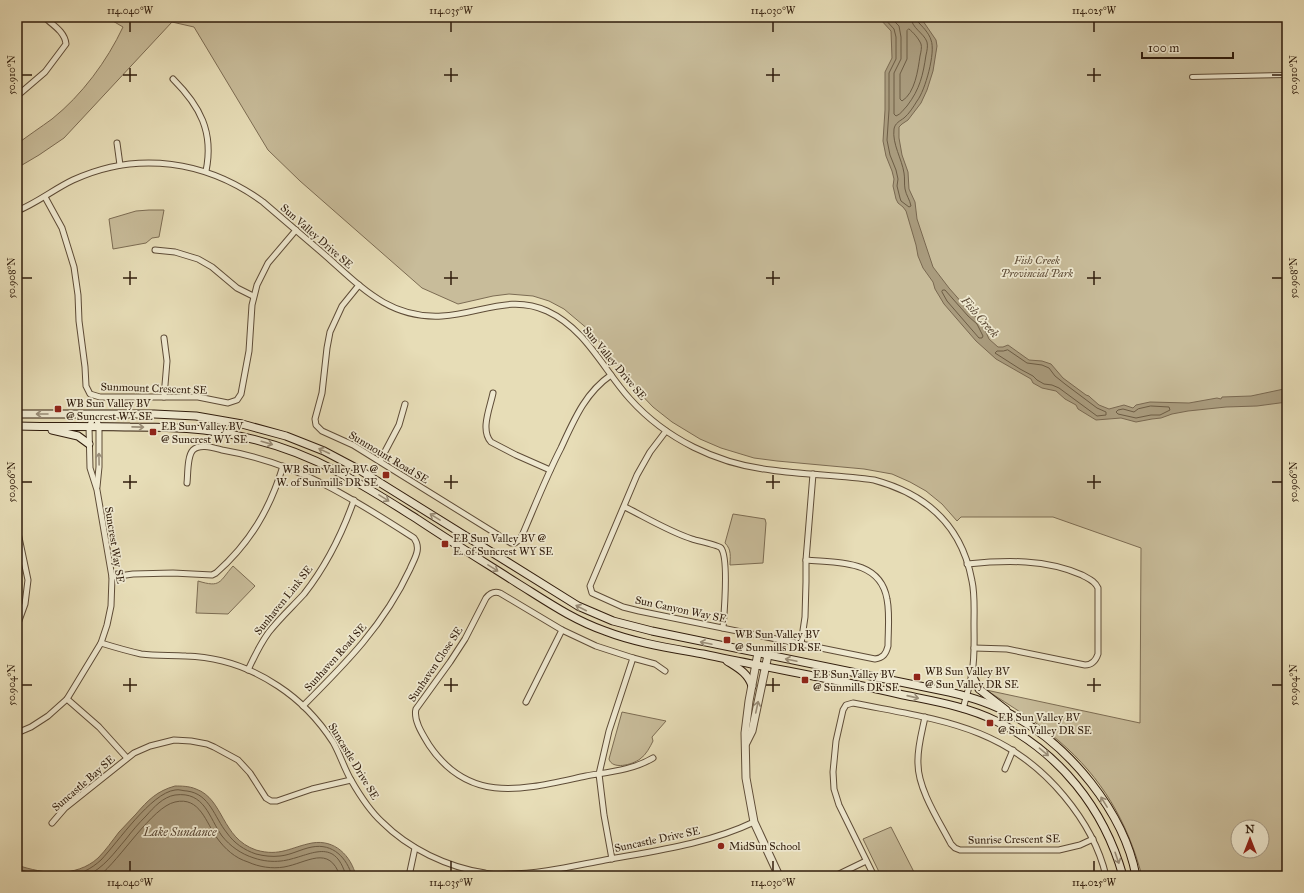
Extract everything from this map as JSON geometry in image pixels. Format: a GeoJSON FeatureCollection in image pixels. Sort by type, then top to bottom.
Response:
{"type":"FeatureCollection","features":[{"type":"Feature","properties":{"kind":"main road"},"geometry":{"type":"LineString","coordinates":[[17,414],[169,415],[208,418],[257,427],[293,438],[324,451],[358,469],[572,602],[590,612],[613,621],[639,629],[966,696],[1011,714],[1032,727],[1055,745],[1076,765],[1095,787],[1119,828],[1131,857],[1136,876]]}},
{"type":"Feature","properties":{"kind":"main road"},"geometry":{"type":"LineString","coordinates":[[17,426],[99,426],[198,429],[239,436],[288,450],[329,467],[366,488],[562,611],[609,633],[630,639],[879,689],[982,715],[1027,739],[1061,768],[1084,794],[1099,817],[1113,844],[1123,876]]}},
{"type":"Feature","properties":{"kind":"main road"},"geometry":{"type":"LineString","coordinates":[[34,426],[72,434],[82,438],[90,444]]}},
{"type":"Feature","properties":{"kind":"main road"},"geometry":{"type":"LineString","coordinates":[[758,653],[746,725],[746,778],[754,822],[779,876]]}},
{"type":"Feature","properties":{"kind":"main road"},"geometry":{"type":"LineString","coordinates":[[746,743],[752,731],[768,655]]}},
{"type":"Feature","properties":{"kind":"main road"},"geometry":{"type":"LineString","coordinates":[[722,658],[747,674],[752,686]]}},
{"type":"Feature","properties":{"kind":"main road"},"geometry":{"type":"LineString","coordinates":[[972,675],[979,689],[1011,714]]}},
{"type":"Feature","properties":{"kind":"street"},"geometry":{"type":"LineString","coordinates":[[17,96],[45,72],[66,44],[63,34],[44,17]]}},
{"type":"Feature","properties":{"kind":"street"},"geometry":{"type":"LineString","coordinates":[[1192,77],[1287,75]]}},
{"type":"Feature","properties":{"kind":"street"},"geometry":{"type":"LineString","coordinates":[[173,79],[192,101],[205,126],[209,144],[206,171]]}},
{"type":"Feature","properties":{"kind":"street"},"geometry":{"type":"LineString","coordinates":[[117,143],[120,165]]}},
{"type":"Feature","properties":{"kind":"street","name":"Sun Valley Drive SE"},"geometry":{"type":"LineString","coordinates":[[17,211],[73,180],[120,165],[141,163],[167,164],[206,171],[230,181],[264,202],[370,295],[393,308],[424,316],[439,316],[454,315],[506,304],[523,304],[539,308],[562,319],[596,354],[631,400],[666,431],[697,449],[733,462],[771,470],[874,480],[891,484],[913,495],[932,509],[946,523],[956,538],[967,564],[972,582],[974,597],[974,648],[972,675],[963,709]]}},
{"type":"Feature","properties":{"kind":"street","name":"Sunmount Crescent SE"},"geometry":{"type":"LineString","coordinates":[[45,196],[62,228],[71,253],[78,295],[80,332],[86,386],[92,395],[100,397],[198,397],[228,403],[239,398],[249,351],[253,296],[261,275],[268,263],[296,230]]}},
{"type":"Feature","properties":{"kind":"street"},"geometry":{"type":"LineString","coordinates":[[155,250],[175,252],[198,259],[212,267],[237,288],[253,296]]}},
{"type":"Feature","properties":{"kind":"street","name":"Sunmount Road SE"},"geometry":{"type":"LineString","coordinates":[[359,285],[342,306],[330,332],[322,393],[315,419],[316,423],[322,431],[353,445],[513,544],[518,542],[521,538],[550,470],[581,406],[594,390],[611,375]]}},
{"type":"Feature","properties":{"kind":"street"},"geometry":{"type":"LineString","coordinates":[[164,338],[167,361],[164,397]]}},
{"type":"Feature","properties":{"kind":"street"},"geometry":{"type":"LineString","coordinates":[[493,393],[485,427],[488,438],[491,442],[516,455],[550,470]]}},
{"type":"Feature","properties":{"kind":"street"},"geometry":{"type":"LineString","coordinates":[[380,461],[399,425],[405,404]]}},
{"type":"Feature","properties":{"kind":"street","name":"Suncrest Way SE"},"geometry":{"type":"LineString","coordinates":[[95,414],[99,426],[100,467],[97,490]]}},
{"type":"Feature","properties":{"kind":"street","name":"Suncrest Way SE"},"geometry":{"type":"LineString","coordinates":[[17,733],[31,727],[48,716],[68,699],[101,643],[109,615],[112,596],[112,577],[97,490],[90,468],[89,427],[95,414]]}},
{"type":"Feature","properties":{"kind":"street","name":"Sun Canyon Way SE"},"geometry":{"type":"LineString","coordinates":[[666,431],[650,452],[637,475],[625,507],[590,583],[592,593],[639,611],[875,659],[883,656],[886,653],[888,646],[887,601],[884,590],[876,578],[864,568],[853,564],[806,560]]}},
{"type":"Feature","properties":{"kind":"street","name":"Sunhaven Road SE"},"geometry":{"type":"LineString","coordinates":[[187,483],[190,455],[194,450],[203,447],[231,451],[283,466],[321,482],[354,500],[414,538],[418,544],[418,550],[399,591],[380,622],[348,661],[303,706]]}},
{"type":"Feature","properties":{"kind":"street"},"geometry":{"type":"LineString","coordinates":[[112,577],[140,574],[173,573],[212,575],[216,573],[241,548],[261,520],[272,497],[283,466]]}},
{"type":"Feature","properties":{"kind":"street"},"geometry":{"type":"LineString","coordinates":[[801,644],[806,602],[806,560],[813,474]]}},
{"type":"Feature","properties":{"kind":"street","name":"Sunhaven Link SE"},"geometry":{"type":"LineString","coordinates":[[248,670],[265,637],[303,594],[325,564],[342,530],[354,500]]}},
{"type":"Feature","properties":{"kind":"street"},"geometry":{"type":"LineString","coordinates":[[625,507],[660,526],[683,536],[715,545],[720,548],[723,553],[725,578],[723,628]]}},
{"type":"Feature","properties":{"kind":"street"},"geometry":{"type":"LineString","coordinates":[[17,528],[28,580],[25,604],[17,626]]}},
{"type":"Feature","properties":{"kind":"street"},"geometry":{"type":"LineString","coordinates":[[967,564],[1019,562],[1050,565],[1072,571],[1091,580],[1098,588],[1098,654],[1096,659],[1090,664],[1085,665],[1007,649],[974,648]]}},
{"type":"Feature","properties":{"kind":"street","name":"Sunhaven Close SE"},"geometry":{"type":"LineString","coordinates":[[599,774],[529,788],[511,789],[494,788],[466,780],[441,761],[428,743],[416,718],[415,712],[465,639],[486,598],[494,592],[500,593],[562,630],[596,646],[656,664],[665,671]]}},
{"type":"Feature","properties":{"kind":"street"},"geometry":{"type":"LineString","coordinates":[[526,702],[562,630]]}},
{"type":"Feature","properties":{"kind":"street","name":"Suncastle Drive SE"},"geometry":{"type":"LineString","coordinates":[[101,643],[141,654],[186,656],[211,659],[248,670],[277,685],[318,720],[333,743],[352,780],[371,810],[382,823],[415,848],[457,867],[487,875],[538,872],[655,851],[701,841],[730,832],[754,822]]}},
{"type":"Feature","properties":{"kind":"street"},"geometry":{"type":"LineString","coordinates":[[612,859],[604,815],[599,774],[608,731],[633,658]]}},
{"type":"Feature","properties":{"kind":"street"},"geometry":{"type":"LineString","coordinates":[[68,699],[99,727],[127,758]]}},
{"type":"Feature","properties":{"kind":"street"},"geometry":{"type":"LineString","coordinates":[[874,876],[839,805],[834,789],[833,764],[836,741],[843,710],[846,705],[853,703],[951,723],[977,732],[1013,750],[1036,767],[1056,786],[1080,817],[1093,839],[1106,876]]}},
{"type":"Feature","properties":{"kind":"street","name":"Sunrise Crescent SE"},"geometry":{"type":"LineString","coordinates":[[925,717],[918,756],[919,776],[923,788],[950,844],[954,848],[960,850],[1059,850],[1080,846],[1093,839]]}},
{"type":"Feature","properties":{"kind":"street","name":"Suncastle Bay SE"},"geometry":{"type":"LineString","coordinates":[[52,823],[65,808],[127,758],[150,746],[166,741],[187,741],[207,744],[238,760],[250,773],[266,798],[274,801],[312,789],[352,780]]}},
{"type":"Feature","properties":{"kind":"street"},"geometry":{"type":"LineString","coordinates":[[1005,769],[1013,750]]}},
{"type":"Feature","properties":{"kind":"street"},"geometry":{"type":"LineString","coordinates":[[599,774],[644,764],[653,758]]}},
{"type":"Feature","properties":{"kind":"street"},"geometry":{"type":"LineString","coordinates":[[409,876],[415,848]]}},
{"type":"Feature","properties":{"kind":"street"},"geometry":{"type":"LineString","coordinates":[[835,876],[866,861]]}},
{"type":"Feature","properties":{"kind":"green space","name":"Fish Creek Provincial Park"},"geometry":{"type":"Polygon","coordinates":[[[106,17],[1287,17],[1287,876],[1142,876],[1129,837],[1120,819],[1100,785],[1088,770],[1051,734],[1024,714],[986,690],[1140,723],[1141,548],[1053,517],[961,517],[957,521],[942,504],[926,491],[892,474],[864,469],[754,458],[721,448],[700,439],[672,422],[653,407],[634,387],[605,348],[589,330],[564,309],[549,301],[533,296],[509,294],[458,304],[422,288],[300,181],[268,150],[194,27],[172,22],[64,138],[17,168],[17,144],[52,119],[74,99],[93,77],[117,40],[123,27],[106,17]]]}},
{"type":"Feature","properties":{"kind":"green space"},"geometry":{"type":"Polygon","coordinates":[[[164,210],[159,237],[152,238],[146,243],[113,249],[109,219],[136,211],[164,210]]]}},
{"type":"Feature","properties":{"kind":"green space"},"geometry":{"type":"Polygon","coordinates":[[[733,514],[765,519],[763,563],[730,565],[730,551],[725,543],[733,514]]]}},
{"type":"Feature","properties":{"kind":"green space"},"geometry":{"type":"Polygon","coordinates":[[[233,566],[255,586],[228,614],[196,613],[198,581],[215,584],[222,580],[233,566]]]}},
{"type":"Feature","properties":{"kind":"green space"},"geometry":{"type":"Polygon","coordinates":[[[622,712],[666,721],[652,737],[653,741],[648,751],[636,761],[627,765],[614,764],[609,759],[622,712]]]}},
{"type":"Feature","properties":{"kind":"green space"},"geometry":{"type":"Polygon","coordinates":[[[891,827],[915,874],[911,876],[881,876],[863,839],[891,827]]]}},
{"type":"Feature","properties":{"kind":"water"},"geometry":{"type":"Polygon","coordinates":[[[875,17],[917,17],[923,21],[936,40],[937,46],[933,71],[927,90],[921,103],[908,120],[899,127],[902,155],[908,172],[909,189],[915,202],[917,219],[933,267],[971,313],[981,321],[989,339],[998,347],[1008,345],[1029,360],[1042,361],[1051,364],[1063,378],[1089,396],[1099,405],[1109,409],[1124,405],[1133,408],[1136,405],[1150,402],[1189,403],[1217,398],[1221,399],[1222,397],[1251,396],[1284,389],[1287,389],[1287,402],[1257,406],[1226,407],[1188,411],[1161,418],[1136,422],[1121,418],[1096,420],[1078,409],[1076,405],[1065,399],[1056,391],[1042,388],[1033,383],[1031,379],[996,359],[976,341],[944,304],[935,289],[933,282],[923,268],[918,256],[906,211],[896,199],[893,186],[894,179],[886,156],[883,141],[885,72],[892,58],[891,31],[880,19],[875,17]]]}},
{"type":"Feature","properties":{"kind":"water","name":"Lake Sundance"},"geometry":{"type":"Polygon","coordinates":[[[175,786],[191,787],[205,794],[212,801],[236,837],[256,850],[264,852],[279,852],[312,843],[320,842],[328,844],[341,850],[350,862],[356,876],[17,876],[17,865],[38,871],[59,872],[80,869],[89,864],[101,855],[119,832],[149,800],[158,793],[175,786]]]}},
{"type":"Feature","properties":{"kind":"place","name":"WB Sun Valley BV @ Suncrest WY SE"},"geometry":{"type":"Point","coordinates":[58,409]}},
{"type":"Feature","properties":{"kind":"place","name":"EB Sun Valley BV @ Suncrest WY SE"},"geometry":{"type":"Point","coordinates":[153,432]}},
{"type":"Feature","properties":{"kind":"place","name":"WB Sun Valley BV @ W. of Sunmills DR SE"},"geometry":{"type":"Point","coordinates":[386,475]}},
{"type":"Feature","properties":{"kind":"place","name":"EB Sun Valley BV @ E. of Suncrest WY SE"},"geometry":{"type":"Point","coordinates":[445,544]}},
{"type":"Feature","properties":{"kind":"place","name":"WB Sun Valley BV @ Sunmills DR SE"},"geometry":{"type":"Point","coordinates":[727,640]}},
{"type":"Feature","properties":{"kind":"place","name":"WB Sun Valley BV @ Sun Valley DR SE"},"geometry":{"type":"Point","coordinates":[917,677]}},
{"type":"Feature","properties":{"kind":"place","name":"EB Sun Valley BV @ Sunmills DR SE"},"geometry":{"type":"Point","coordinates":[805,680]}},
{"type":"Feature","properties":{"kind":"place","name":"EB Sun Valley BV @ Sun Valley DR SE"},"geometry":{"type":"Point","coordinates":[990,723]}},
{"type":"Feature","properties":{"kind":"place","name":"MidSun School"},"geometry":{"type":"Point","coordinates":[721,846]}},
{"type":"Feature","properties":{"kind":"water label","name":"Fish Creek"},"geometry":{"type":"Point","coordinates":[980,317]}}]}
